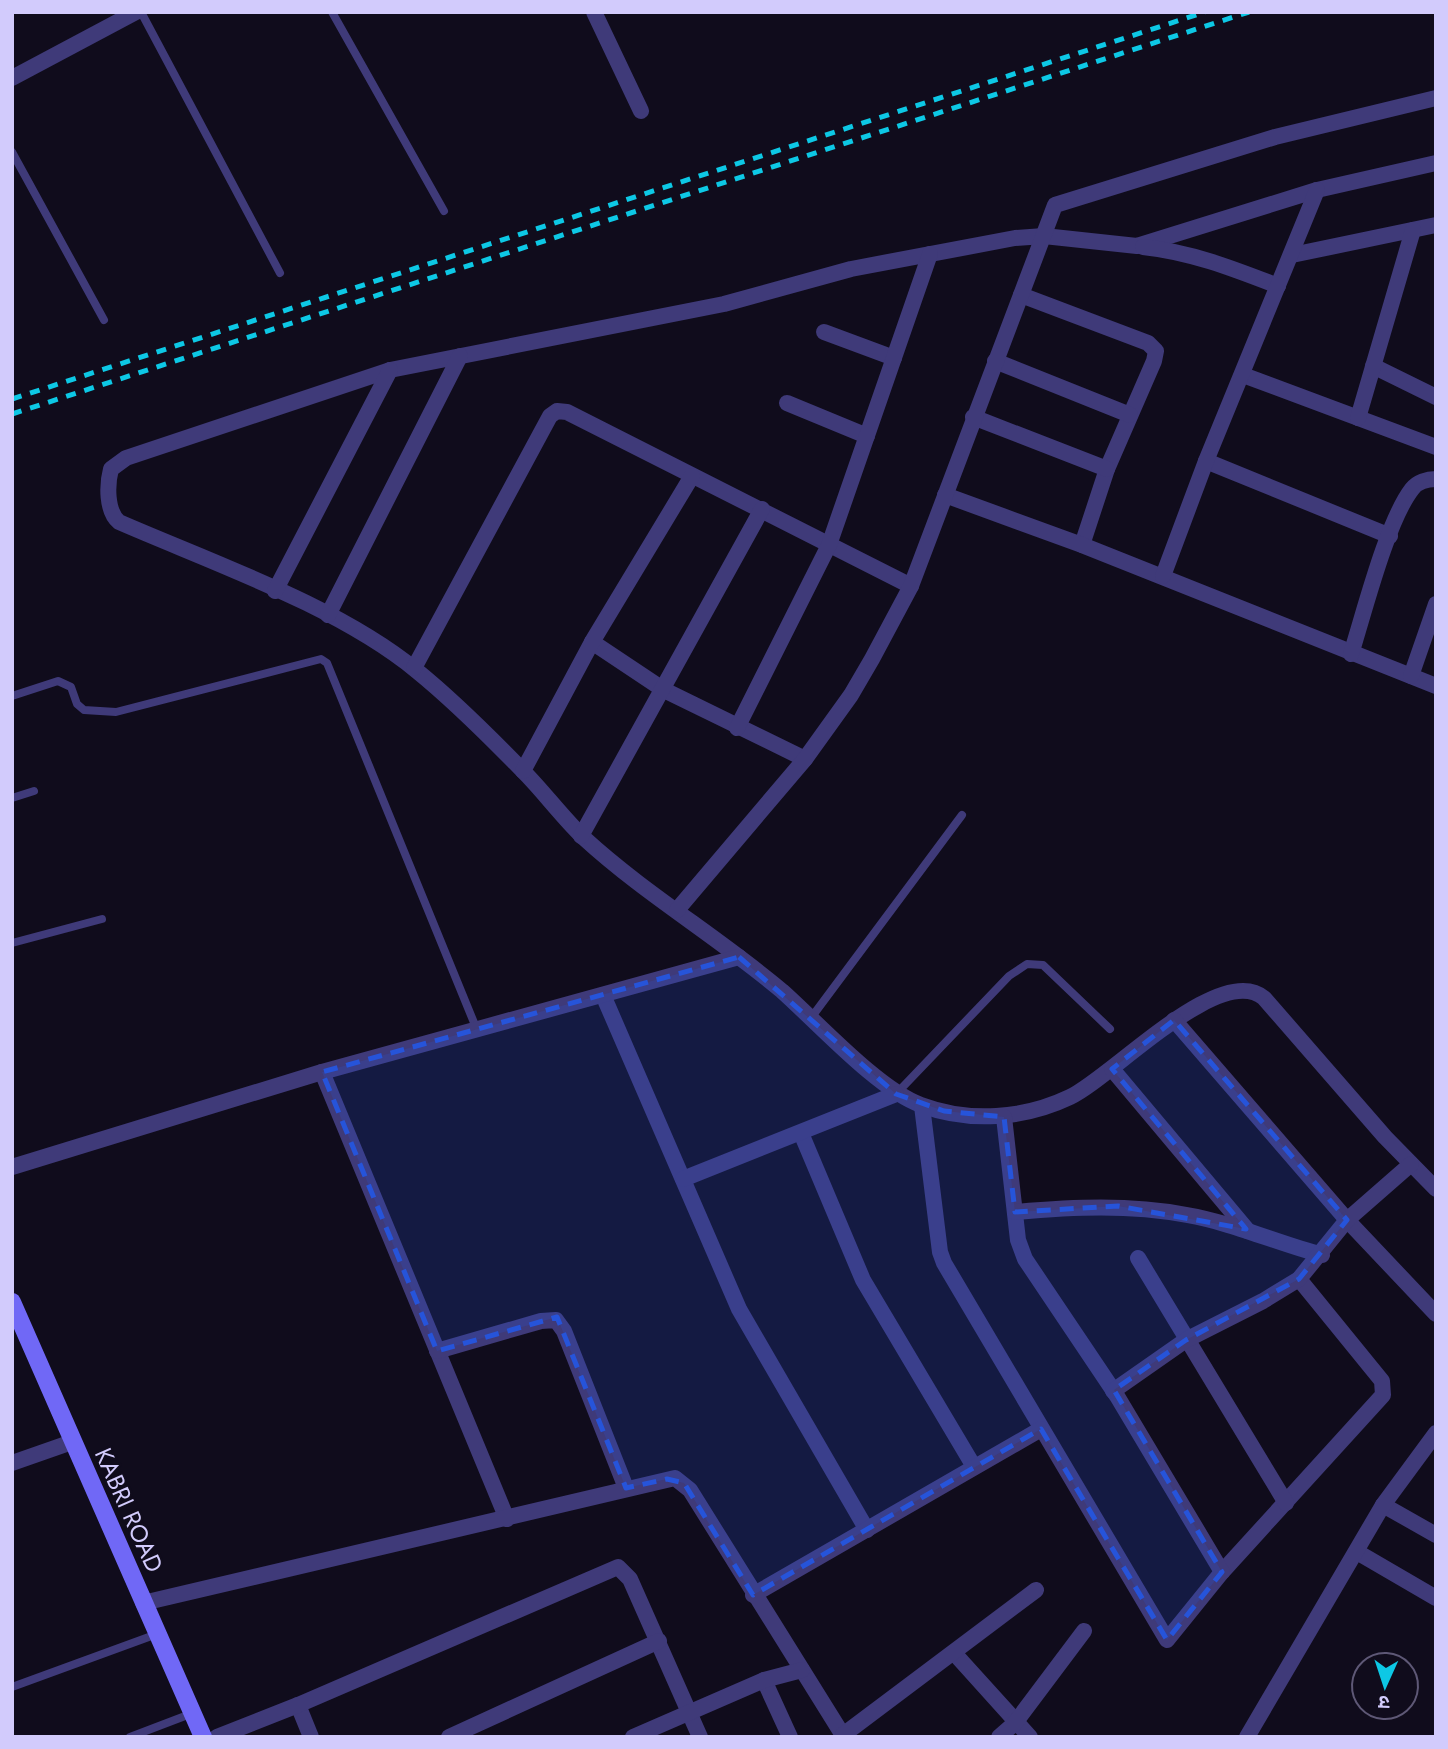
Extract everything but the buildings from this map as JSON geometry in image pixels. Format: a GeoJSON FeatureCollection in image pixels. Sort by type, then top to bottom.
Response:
{"type":"FeatureCollection","features":[{"type":"Feature","properties":{"kind":"street"},"geometry":{"type":"LineString","coordinates":[[12,78],[139,12]]}},
{"type":"Feature","properties":{"kind":"street"},"geometry":{"type":"LineString","coordinates":[[594,12],[641,111]]}},
{"type":"Feature","properties":{"kind":"street"},"geometry":{"type":"LineString","coordinates":[[677,910],[805,759],[851,695],[911,586],[1044,236],[1051,211],[1062,200],[1275,137],[1436,97]]}},
{"type":"Feature","properties":{"kind":"street"},"geometry":{"type":"LineString","coordinates":[[1137,246],[1317,190],[1436,163]]}},
{"type":"Feature","properties":{"kind":"street"},"geometry":{"type":"LineString","coordinates":[[1163,576],[1206,461],[1317,190]]}},
{"type":"Feature","properties":{"kind":"street"},"geometry":{"type":"LineString","coordinates":[[1292,255],[1436,225]]}},
{"type":"Feature","properties":{"kind":"street"},"geometry":{"type":"LineString","coordinates":[[1358,418],[1413,230]]}},
{"type":"Feature","properties":{"kind":"street"},"geometry":{"type":"LineString","coordinates":[[1278,286],[1216,262],[1171,250],[1044,236],[1016,238],[930,254],[851,269],[724,304],[390,370],[126,458],[111,469],[110,505],[118,522],[328,615],[378,641],[414,668],[523,771],[581,836],[739,957],[896,1094],[922,1106],[963,1114],[1004,1117],[1070,1097],[1112,1069],[1174,1020],[1238,990],[1249,989],[1259,993],[1436,1189]]}},
{"type":"Feature","properties":{"kind":"street"},"geometry":{"type":"LineString","coordinates":[[737,728],[829,545],[930,254]]}},
{"type":"Feature","properties":{"kind":"street"},"geometry":{"type":"LineString","coordinates":[[1021,295],[1153,346],[1156,351],[1107,469],[1082,545]]}},
{"type":"Feature","properties":{"kind":"street"},"geometry":{"type":"LineString","coordinates":[[824,332],[894,358]]}},
{"type":"Feature","properties":{"kind":"street"},"geometry":{"type":"LineString","coordinates":[[328,615],[460,356]]}},
{"type":"Feature","properties":{"kind":"street"},"geometry":{"type":"LineString","coordinates":[[995,361],[1130,415]]}},
{"type":"Feature","properties":{"kind":"street"},"geometry":{"type":"LineString","coordinates":[[1373,366],[1436,397]]}},
{"type":"Feature","properties":{"kind":"street"},"geometry":{"type":"LineString","coordinates":[[275,591],[390,370]]}},
{"type":"Feature","properties":{"kind":"street"},"geometry":{"type":"LineString","coordinates":[[1243,375],[1436,447]]}},
{"type":"Feature","properties":{"kind":"street"},"geometry":{"type":"LineString","coordinates":[[787,403],[867,436]]}},
{"type":"Feature","properties":{"kind":"street"},"geometry":{"type":"LineString","coordinates":[[414,668],[553,413],[567,412],[911,586]]}},
{"type":"Feature","properties":{"kind":"street"},"geometry":{"type":"LineString","coordinates":[[973,417],[1107,469]]}},
{"type":"Feature","properties":{"kind":"street"},"geometry":{"type":"LineString","coordinates":[[1206,461],[1390,536]]}},
{"type":"Feature","properties":{"kind":"street"},"geometry":{"type":"LineString","coordinates":[[523,771],[592,642],[692,476]]}},
{"type":"Feature","properties":{"kind":"street"},"geometry":{"type":"LineString","coordinates":[[1351,654],[1390,536],[1414,486],[1436,479]]}},
{"type":"Feature","properties":{"kind":"street"},"geometry":{"type":"LineString","coordinates":[[945,495],[1163,576],[1436,686]]}},
{"type":"Feature","properties":{"kind":"street"},"geometry":{"type":"LineString","coordinates":[[581,836],[762,509]]}},
{"type":"Feature","properties":{"kind":"street"},"geometry":{"type":"LineString","coordinates":[[1411,676],[1436,604]]}},
{"type":"Feature","properties":{"kind":"street"},"geometry":{"type":"LineString","coordinates":[[592,642],[664,690],[805,759]]}},
{"type":"Feature","properties":{"kind":"street"},"geometry":{"type":"LineString","coordinates":[[12,1167],[322,1072],[739,957]]}},
{"type":"Feature","properties":{"kind":"street"},"geometry":{"type":"LineString","coordinates":[[603,995],[738,1309],[867,1530]]}},
{"type":"Feature","properties":{"kind":"street"},"geometry":{"type":"LineString","coordinates":[[1174,1020],[1347,1220],[1436,1314]]}},
{"type":"Feature","properties":{"kind":"street"},"geometry":{"type":"LineString","coordinates":[[1112,1069],[1248,1231]]}},
{"type":"Feature","properties":{"kind":"street"},"geometry":{"type":"LineString","coordinates":[[322,1072],[507,1519]]}},
{"type":"Feature","properties":{"kind":"street"},"geometry":{"type":"LineString","coordinates":[[682,1179],[896,1094]]}},
{"type":"Feature","properties":{"kind":"street"},"geometry":{"type":"LineString","coordinates":[[922,1106],[940,1252],[1041,1429],[1167,1640],[1222,1572],[1383,1395],[1384,1387],[1299,1279]]}},
{"type":"Feature","properties":{"kind":"street"},"geometry":{"type":"LineString","coordinates":[[1004,1117],[1015,1212],[1025,1259],[1113,1391],[1222,1572]]}},
{"type":"Feature","properties":{"kind":"street"},"geometry":{"type":"LineString","coordinates":[[801,1133],[863,1280],[973,1465]]}},
{"type":"Feature","properties":{"kind":"street"},"geometry":{"type":"LineString","coordinates":[[1113,1391],[1186,1340],[1263,1301],[1299,1279],[1322,1255],[1347,1220],[1411,1164]]}},
{"type":"Feature","properties":{"kind":"street"},"geometry":{"type":"LineString","coordinates":[[1015,1212],[1118,1206],[1188,1215],[1322,1255]]}},
{"type":"Feature","properties":{"kind":"street"},"geometry":{"type":"LineString","coordinates":[[1138,1258],[1286,1503]]}},
{"type":"Feature","properties":{"kind":"street","name":"KABRI ROAD"},"geometry":{"type":"LineString","coordinates":[[12,1302],[203,1737]]}},
{"type":"Feature","properties":{"kind":"street"},"geometry":{"type":"LineString","coordinates":[[437,1351],[541,1321],[556,1320],[564,1331],[626,1488]]}},
{"type":"Feature","properties":{"kind":"street"},"geometry":{"type":"LineString","coordinates":[[753,1595],[973,1465],[1041,1429]]}},
{"type":"Feature","properties":{"kind":"street"},"geometry":{"type":"LineString","coordinates":[[1247,1737],[1383,1505],[1436,1433]]}},
{"type":"Feature","properties":{"kind":"street"},"geometry":{"type":"LineString","coordinates":[[12,1463],[72,1442]]}},
{"type":"Feature","properties":{"kind":"street"},"geometry":{"type":"LineString","coordinates":[[143,1603],[667,1479],[684,1483],[843,1736],[1037,1590]]}},
{"type":"Feature","properties":{"kind":"street"},"geometry":{"type":"LineString","coordinates":[[1383,1505],[1436,1535]]}},
{"type":"Feature","properties":{"kind":"street"},"geometry":{"type":"LineString","coordinates":[[1357,1552],[1435,1596]]}},
{"type":"Feature","properties":{"kind":"street"},"geometry":{"type":"LineString","coordinates":[[217,1737],[298,1706],[614,1567],[624,1570],[630,1579],[701,1737]]}},
{"type":"Feature","properties":{"kind":"street"},"geometry":{"type":"LineString","coordinates":[[999,1737],[1015,1724],[1084,1631]]}},
{"type":"Feature","properties":{"kind":"street"},"geometry":{"type":"LineString","coordinates":[[449,1737],[659,1641]]}},
{"type":"Feature","properties":{"kind":"street"},"geometry":{"type":"LineString","coordinates":[[955,1654],[1015,1724],[1030,1737]]}},
{"type":"Feature","properties":{"kind":"street"},"geometry":{"type":"LineString","coordinates":[[633,1737],[764,1680],[802,1670]]}},
{"type":"Feature","properties":{"kind":"street"},"geometry":{"type":"LineString","coordinates":[[764,1680],[790,1737]]}},
{"type":"Feature","properties":{"kind":"street"},"geometry":{"type":"LineString","coordinates":[[298,1706],[311,1737]]}},
{"type":"Feature","properties":{"kind":"lane"},"geometry":{"type":"LineString","coordinates":[[139,12],[280,274]]}},
{"type":"Feature","properties":{"kind":"lane"},"geometry":{"type":"LineString","coordinates":[[332,12],[444,211]]}},
{"type":"Feature","properties":{"kind":"lane"},"geometry":{"type":"LineString","coordinates":[[12,152],[104,320]]}},
{"type":"Feature","properties":{"kind":"lane"},"geometry":{"type":"LineString","coordinates":[[12,696],[58,681],[71,687],[77,704],[83,710],[116,712],[321,659],[327,663],[477,1030]]}},
{"type":"Feature","properties":{"kind":"lane"},"geometry":{"type":"LineString","coordinates":[[12,797],[34,791]]}},
{"type":"Feature","properties":{"kind":"lane"},"geometry":{"type":"LineString","coordinates":[[811,1018],[962,815]]}},
{"type":"Feature","properties":{"kind":"lane"},"geometry":{"type":"LineString","coordinates":[[12,943],[102,919]]}},
{"type":"Feature","properties":{"kind":"lane"},"geometry":{"type":"LineString","coordinates":[[896,1094],[1009,976],[1027,964],[1043,965],[1110,1029]]}},
{"type":"Feature","properties":{"kind":"lane"},"geometry":{"type":"LineString","coordinates":[[12,1687],[157,1634]]}},
{"type":"Feature","properties":{"kind":"lane"},"geometry":{"type":"LineString","coordinates":[[130,1737],[193,1713]]}},
{"type":"Feature","properties":{"kind":"highlighted area"},"geometry":{"type":"Polygon","coordinates":[[[739,957],[896,1094],[944,1111],[1004,1117],[1015,1212],[1118,1206],[1246,1229],[1112,1069],[1174,1020],[1347,1220],[1299,1279],[1186,1340],[1114,1390],[1222,1572],[1167,1640],[1041,1429],[753,1595],[684,1483],[667,1479],[626,1488],[557,1317],[437,1351],[322,1072],[739,957]]]}},
{"type":"Feature","properties":{"kind":"railway"},"geometry":{"type":"LineString","coordinates":[[12,399],[1205,12]]}},
{"type":"Feature","properties":{"kind":"railway"},"geometry":{"type":"LineString","coordinates":[[12,414],[1249,12]]}}]}
